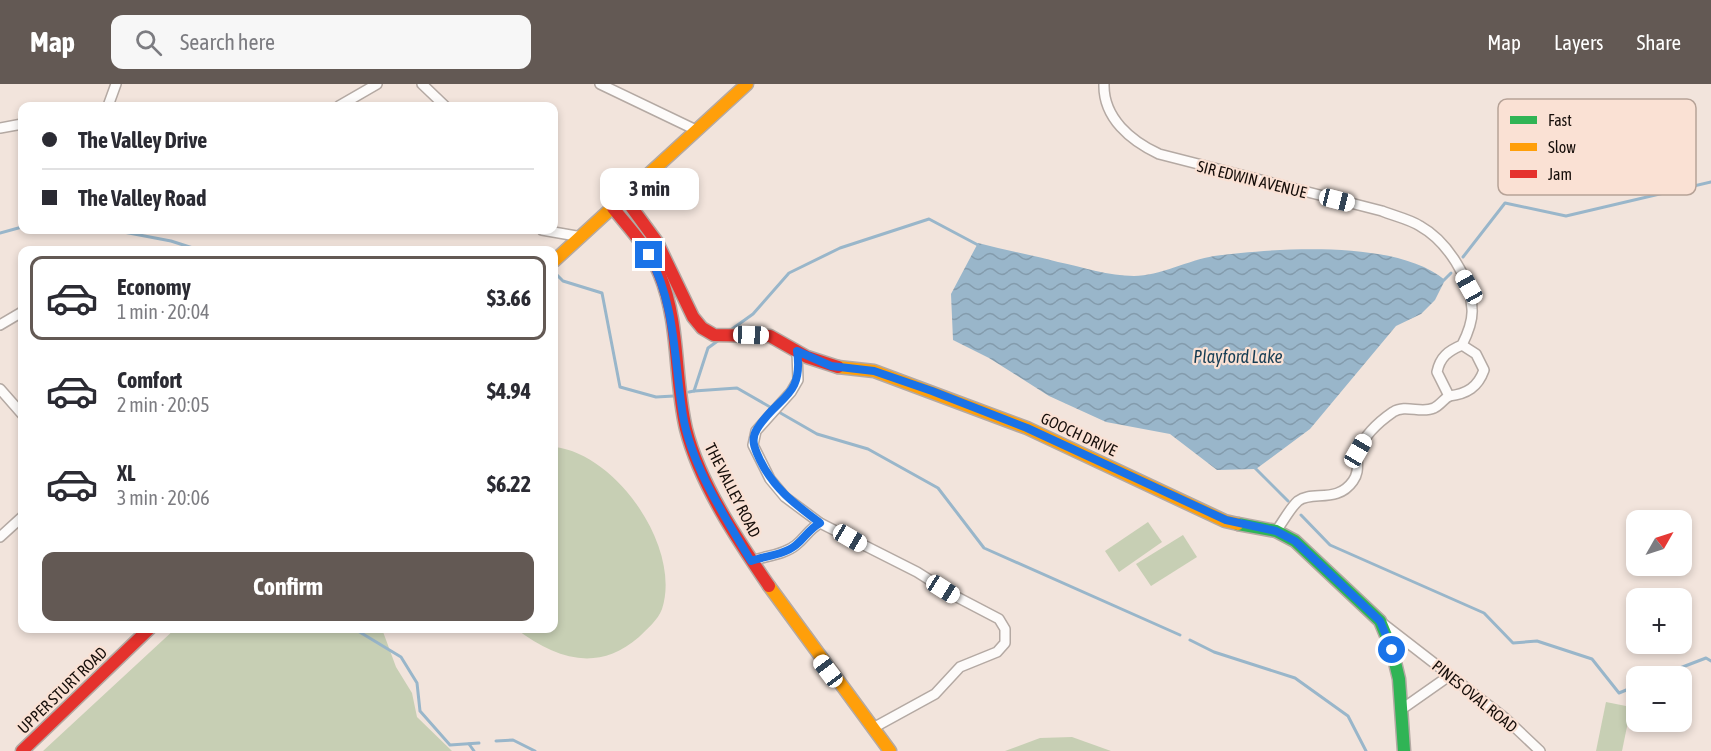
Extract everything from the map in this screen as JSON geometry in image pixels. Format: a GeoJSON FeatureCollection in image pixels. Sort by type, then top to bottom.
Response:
{"type":"FeatureCollection","features":[{"type":"Feature","properties":{"kind":"street"},"geometry":{"type":"LineString","coordinates":[[109,102],[116,84]]}},
{"type":"Feature","properties":{"kind":"street"},"geometry":{"type":"LineString","coordinates":[[346,102],[377,84]]}},
{"type":"Feature","properties":{"kind":"street"},"geometry":{"type":"LineString","coordinates":[[422,84],[441,102]]}},
{"type":"Feature","properties":{"kind":"street"},"geometry":{"type":"LineString","coordinates":[[600,84],[696,130]]}},
{"type":"Feature","properties":{"kind":"street"},"geometry":{"type":"LineString","coordinates":[[558,258],[747,84]]}},
{"type":"Feature","properties":{"kind":"street","name":"SIR EDWIN AVENUE"},"geometry":{"type":"LineString","coordinates":[[1104,84],[1107,106],[1120,128],[1141,146],[1159,154],[1382,212],[1422,227],[1436,238],[1456,263],[1469,287],[1473,312],[1462,345]]}},
{"type":"Feature","properties":{"kind":"street"},"geometry":{"type":"LineString","coordinates":[[0,128],[18,125]]}},
{"type":"Feature","properties":{"kind":"street","name":"GOOCH DRIVE"},"geometry":{"type":"LineString","coordinates":[[624,197],[657,242],[685,304],[702,328],[714,335],[770,336],[831,366],[874,371],[932,391],[1027,428],[1226,520],[1276,531],[1295,541],[1380,621]]}},
{"type":"Feature","properties":{"kind":"street","name":"THE VALLEY ROAD"},"geometry":{"type":"LineString","coordinates":[[613,208],[649,255],[660,275],[670,312],[683,416],[693,450],[751,561],[798,630],[891,751]]}},
{"type":"Feature","properties":{"kind":"street"},"geometry":{"type":"LineString","coordinates":[[558,233],[582,237]]}},
{"type":"Feature","properties":{"kind":"street"},"geometry":{"type":"LineString","coordinates":[[0,325],[18,314]]}},
{"type":"Feature","properties":{"kind":"street"},"geometry":{"type":"LineString","coordinates":[[1276,531],[1298,501],[1305,498],[1328,497],[1340,492],[1353,482],[1360,467],[1358,451],[1375,426],[1395,411],[1434,408],[1449,396],[1470,390],[1480,382],[1484,370],[1476,354],[1462,345],[1451,350],[1440,360],[1437,372],[1449,396]]}},
{"type":"Feature","properties":{"kind":"street"},"geometry":{"type":"LineString","coordinates":[[797,351],[798,380],[791,392],[767,416],[756,431],[753,445],[770,479],[785,497],[820,523],[917,572],[955,596],[999,619],[1005,629],[1005,643],[997,652],[960,667],[935,694],[873,728]]}},
{"type":"Feature","properties":{"kind":"street"},"geometry":{"type":"LineString","coordinates":[[0,389],[18,409]]}},
{"type":"Feature","properties":{"kind":"street"},"geometry":{"type":"LineString","coordinates":[[0,537],[18,521]]}},
{"type":"Feature","properties":{"kind":"street"},"geometry":{"type":"LineString","coordinates":[[751,561],[789,549],[807,531],[820,523]]}},
{"type":"Feature","properties":{"kind":"street"},"geometry":{"type":"LineString","coordinates":[[1380,621],[1392,650],[1402,709],[1404,751]]}},
{"type":"Feature","properties":{"kind":"street","name":"PINES OVAL ROAD"},"geometry":{"type":"LineString","coordinates":[[1380,621],[1505,718],[1540,751]]}},
{"type":"Feature","properties":{"kind":"street","name":"UPPER STURT ROAD"},"geometry":{"type":"LineString","coordinates":[[22,751],[145,633]]}},
{"type":"Feature","properties":{"kind":"street"},"geometry":{"type":"LineString","coordinates":[[1402,709],[1449,676]]}},
{"type":"Feature","properties":{"kind":"green space"},"geometry":{"type":"Polygon","coordinates":[[[558,448],[577,453],[600,466],[621,485],[639,507],[653,533],[662,559],[666,585],[662,609],[652,624],[639,637],[608,655],[577,658],[547,648],[522,633],[558,633],[558,448]]]}},
{"type":"Feature","properties":{"kind":"green space"},"geometry":{"type":"Polygon","coordinates":[[[1148,522],[1162,542],[1119,572],[1105,551],[1148,522]]]}},
{"type":"Feature","properties":{"kind":"green space"},"geometry":{"type":"Polygon","coordinates":[[[1183,535],[1197,557],[1151,586],[1136,564],[1183,535]]]}},
{"type":"Feature","properties":{"kind":"green space"},"geometry":{"type":"Polygon","coordinates":[[[171,633],[383,633],[396,667],[412,693],[417,717],[452,751],[43,751],[171,633]]]}},
{"type":"Feature","properties":{"kind":"green space"},"geometry":{"type":"Polygon","coordinates":[[[1606,702],[1626,706],[1626,731],[1622,751],[1596,751],[1606,702]]]}},
{"type":"Feature","properties":{"kind":"green space"},"geometry":{"type":"Polygon","coordinates":[[[1072,737],[1111,751],[1005,751],[1040,738],[1072,737]]]}},
{"type":"Feature","properties":{"kind":"water","name":"Playford Lake"},"geometry":{"type":"Polygon","coordinates":[[[978,243],[1096,271],[1134,276],[1154,273],[1214,256],[1301,249],[1366,252],[1397,258],[1424,267],[1445,280],[1435,300],[1421,314],[1396,326],[1310,429],[1256,469],[1217,470],[1170,434],[1106,422],[1049,396],[989,358],[953,340],[951,294],[978,243]]]}},
{"type":"Feature","properties":{"kind":"waterway"},"geometry":{"type":"LineString","coordinates":[[1696,186],[1711,182]]}},
{"type":"Feature","properties":{"kind":"waterway"},"geometry":{"type":"LineString","coordinates":[[1463,257],[1505,203],[1566,216],[1656,195]]}},
{"type":"Feature","properties":{"kind":"waterway"},"geometry":{"type":"LineString","coordinates":[[732,329],[753,314],[789,273],[840,248],[929,219],[978,245]]}},
{"type":"Feature","properties":{"kind":"waterway"},"geometry":{"type":"LineString","coordinates":[[0,233],[18,228]]}},
{"type":"Feature","properties":{"kind":"waterway"},"geometry":{"type":"LineString","coordinates":[[134,234],[187,246]]}},
{"type":"Feature","properties":{"kind":"waterway"},"geometry":{"type":"LineString","coordinates":[[1444,280],[1451,273]]}},
{"type":"Feature","properties":{"kind":"waterway"},"geometry":{"type":"LineString","coordinates":[[558,276],[563,281],[602,293],[620,387],[656,397],[674,396]]}},
{"type":"Feature","properties":{"kind":"waterway"},"geometry":{"type":"LineString","coordinates":[[689,392],[694,391],[708,348],[719,340]]}},
{"type":"Feature","properties":{"kind":"waterway"},"geometry":{"type":"LineString","coordinates":[[694,391],[737,388],[817,434],[868,449],[938,488],[984,548],[1180,635]]}},
{"type":"Feature","properties":{"kind":"waterway"},"geometry":{"type":"LineString","coordinates":[[1255,468],[1288,501]]}},
{"type":"Feature","properties":{"kind":"waterway"},"geometry":{"type":"LineString","coordinates":[[1301,515],[1330,545],[1484,613],[1513,643],[1537,641],[1592,659],[1619,693],[1626,690]]}},
{"type":"Feature","properties":{"kind":"waterway"},"geometry":{"type":"LineString","coordinates":[[361,633],[401,657],[417,683],[420,711],[450,745],[479,743]]}},
{"type":"Feature","properties":{"kind":"waterway"},"geometry":{"type":"LineString","coordinates":[[1190,640],[1214,652],[1295,678],[1348,716],[1366,751]]}},
{"type":"Feature","properties":{"kind":"waterway"},"geometry":{"type":"LineString","coordinates":[[1685,666],[1706,658],[1711,661]]}},
{"type":"Feature","properties":{"kind":"waterway"},"geometry":{"type":"LineString","coordinates":[[496,741],[513,740],[535,751]]}},
{"type":"Feature","properties":{"kind":"waterway"},"geometry":{"type":"LineString","coordinates":[[469,744],[474,751]]}},
{"type":"Feature","properties":{"kind":"traffic: fast"},"geometry":{"type":"LineString","coordinates":[[1238,524],[1276,531],[1295,541],[1380,621],[1392,650],[1399,679],[1404,751]]}},
{"type":"Feature","properties":{"kind":"traffic: slow"},"geometry":{"type":"LineString","coordinates":[[558,257],[747,84]]}},
{"type":"Feature","properties":{"kind":"traffic: slow"},"geometry":{"type":"LineString","coordinates":[[838,367],[874,371],[1027,428],[1225,521],[1238,524]]}},
{"type":"Feature","properties":{"kind":"traffic: slow"},"geometry":{"type":"LineString","coordinates":[[769,586],[890,751]]}},
{"type":"Feature","properties":{"kind":"traffic: jam"},"geometry":{"type":"LineString","coordinates":[[624,197],[657,242],[693,317],[702,328],[714,335],[770,336],[807,357],[838,367]]}},
{"type":"Feature","properties":{"kind":"traffic: jam"},"geometry":{"type":"LineString","coordinates":[[613,208],[651,257],[660,275],[671,313],[682,410],[692,450],[700,470],[732,530],[769,586]]}},
{"type":"Feature","properties":{"kind":"traffic: jam"},"geometry":{"type":"LineString","coordinates":[[22,751],[145,633]]}},
{"type":"Feature","properties":{"kind":"route"},"geometry":{"type":"LineString","coordinates":[[649,255],[660,275],[670,312],[683,416],[693,450],[751,561],[789,549],[796,545],[807,531],[820,523],[785,497],[770,479],[753,445],[756,431],[767,416],[791,392],[798,380],[800,368],[797,351],[831,366],[874,371],[932,391],[1027,428],[1226,520],[1276,531],[1295,541],[1380,621],[1392,650]]}}]}
